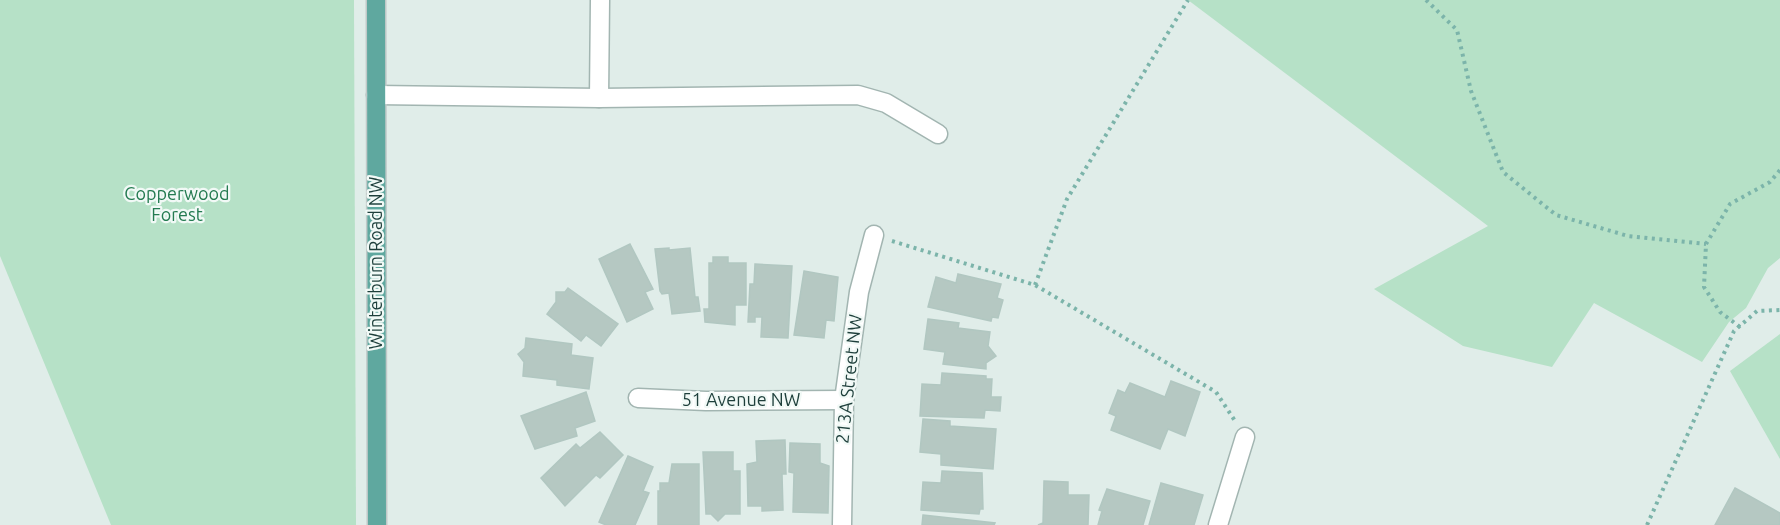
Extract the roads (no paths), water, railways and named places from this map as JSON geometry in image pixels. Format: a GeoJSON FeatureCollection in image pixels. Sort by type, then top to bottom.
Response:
{"type":"FeatureCollection","features":[{"type":"Feature","properties":{"kind":"main road","name":"Winterburn Road NW"},"geometry":{"type":"LineString","coordinates":[[376,0],[377,525]]}},
{"type":"Feature","properties":{"kind":"street"},"geometry":{"type":"LineString","coordinates":[[599,98],[600,0]]}},
{"type":"Feature","properties":{"kind":"street"},"geometry":{"type":"LineString","coordinates":[[376,95],[599,98],[858,95],[886,103],[938,134]]}},
{"type":"Feature","properties":{"kind":"street","name":"213A Street NW"},"geometry":{"type":"LineString","coordinates":[[842,525],[844,400],[858,292],[874,235]]}},
{"type":"Feature","properties":{"kind":"street","name":"51 Avenue NW"},"geometry":{"type":"LineString","coordinates":[[638,398],[844,400]]}},
{"type":"Feature","properties":{"kind":"street"},"geometry":{"type":"LineString","coordinates":[[1218,525],[1245,437]]}},
{"type":"Feature","properties":{"kind":"park label","name":"Copperwood Forest"},"geometry":{"type":"Point","coordinates":[177,204]}}]}
